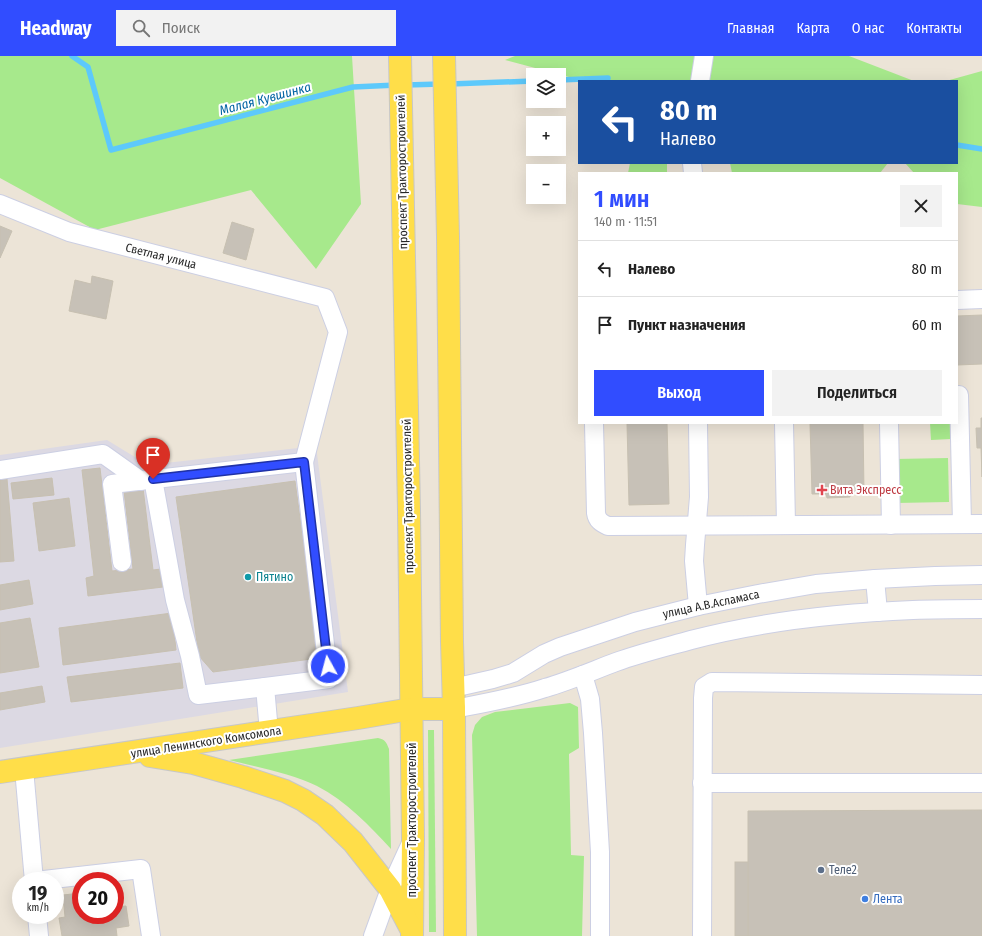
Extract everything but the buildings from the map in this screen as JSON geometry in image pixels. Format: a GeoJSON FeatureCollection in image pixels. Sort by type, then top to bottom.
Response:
{"type":"FeatureCollection","features":[{"type":"Feature","properties":{"kind":"main road","name":"проспект Тракторостроителей"},"geometry":{"type":"LineString","coordinates":[[400,56],[409,511],[413,838],[412,933]]}},
{"type":"Feature","properties":{"kind":"main road"},"geometry":{"type":"LineString","coordinates":[[444,56],[448,237],[454,709],[455,936]]}},
{"type":"Feature","properties":{"kind":"main road"},"geometry":{"type":"LineString","coordinates":[[411,709],[453,688]]}},
{"type":"Feature","properties":{"kind":"main road"},"geometry":{"type":"LineString","coordinates":[[411,709],[454,709]]}},
{"type":"Feature","properties":{"kind":"main road","name":"улица Ленинского Комсомола"},"geometry":{"type":"LineString","coordinates":[[0,772],[133,753],[411,709]]}},
{"type":"Feature","properties":{"kind":"main road"},"geometry":{"type":"LineString","coordinates":[[133,753],[193,763],[285,791],[303,800],[325,815],[353,842],[390,890],[412,933]]}},
{"type":"Feature","properties":{"kind":"street"},"geometry":{"type":"LineString","coordinates":[[700,80],[704,56]]}},
{"type":"Feature","properties":{"kind":"street","name":"Светлая улица"},"geometry":{"type":"LineString","coordinates":[[0,204],[69,232],[325,298],[338,332],[304,462]]}},
{"type":"Feature","properties":{"kind":"street"},"geometry":{"type":"LineString","coordinates":[[958,300],[982,299]]}},
{"type":"Feature","properties":{"kind":"street"},"geometry":{"type":"LineString","coordinates":[[959,396],[962,524]]}},
{"type":"Feature","properties":{"kind":"street"},"geometry":{"type":"LineString","coordinates":[[594,424],[596,513],[599,521],[608,526],[982,524]]}},
{"type":"Feature","properties":{"kind":"street"},"geometry":{"type":"LineString","coordinates":[[698,424],[700,490],[694,562],[698,606]]}},
{"type":"Feature","properties":{"kind":"street"},"geometry":{"type":"LineString","coordinates":[[784,424],[786,525]]}},
{"type":"Feature","properties":{"kind":"street"},"geometry":{"type":"LineString","coordinates":[[889,424],[891,525]]}},
{"type":"Feature","properties":{"kind":"street"},"geometry":{"type":"LineString","coordinates":[[0,470],[103,454],[147,480],[175,600],[190,656],[198,695],[329,679],[304,462],[147,480],[112,484],[122,562]]}},
{"type":"Feature","properties":{"kind":"street","name":"улица А.В.Асламаса"},"geometry":{"type":"LineString","coordinates":[[453,688],[513,673],[544,654],[560,647],[635,622],[698,606],[816,584],[935,576],[982,576]]}},
{"type":"Feature","properties":{"kind":"street"},"geometry":{"type":"LineString","coordinates":[[875,579],[878,612]]}},
{"type":"Feature","properties":{"kind":"street"},"geometry":{"type":"LineString","coordinates":[[454,709],[511,698],[546,688],[645,653],[740,629],[812,618],[878,612],[982,609]]}},
{"type":"Feature","properties":{"kind":"street"},"geometry":{"type":"LineString","coordinates":[[583,674],[590,699],[593,733],[600,852],[600,936]]}},
{"type":"Feature","properties":{"kind":"street"},"geometry":{"type":"LineString","coordinates":[[702,936],[702,783],[704,687],[712,682],[982,685]]}},
{"type":"Feature","properties":{"kind":"street"},"geometry":{"type":"LineString","coordinates":[[265,687],[269,732]]}},
{"type":"Feature","properties":{"kind":"street"},"geometry":{"type":"LineString","coordinates":[[24,769],[33,872]]}},
{"type":"Feature","properties":{"kind":"street"},"geometry":{"type":"LineString","coordinates":[[702,783],[982,783]]}},
{"type":"Feature","properties":{"kind":"street"},"geometry":{"type":"LineString","coordinates":[[373,936],[390,890],[413,838]]}},
{"type":"Feature","properties":{"kind":"street"},"geometry":{"type":"LineString","coordinates":[[64,878],[141,869],[151,936]]}},
{"type":"Feature","properties":{"kind":"street"},"geometry":{"type":"LineString","coordinates":[[38,924],[39,936]]}},
{"type":"Feature","properties":{"kind":"shaded area"},"geometry":{"type":"Polygon","coordinates":[[[107,440],[148,465],[316,446],[348,692],[0,748],[0,455],[107,440]]]}},
{"type":"Feature","properties":{"kind":"green space"},"geometry":{"type":"Polygon","coordinates":[[[0,56],[352,56],[361,204],[316,269],[251,190],[95,230],[0,178],[0,56]]]}},
{"type":"Feature","properties":{"kind":"green space"},"geometry":{"type":"Polygon","coordinates":[[[515,56],[849,56],[911,80],[580,80],[566,76],[566,68],[535,68],[505,60],[515,56]]]}},
{"type":"Feature","properties":{"kind":"green space"},"geometry":{"type":"Polygon","coordinates":[[[982,71],[982,207],[958,204],[958,172],[913,172],[906,164],[958,164],[958,80],[950,80],[982,71]]]}},
{"type":"Feature","properties":{"kind":"green space"},"geometry":{"type":"Polygon","coordinates":[[[630,164],[667,164],[667,172],[628,172],[630,164]]]}},
{"type":"Feature","properties":{"kind":"green space"},"geometry":{"type":"Polygon","coordinates":[[[730,164],[887,164],[881,172],[732,172],[730,164]]]}},
{"type":"Feature","properties":{"kind":"green space"},"geometry":{"type":"Polygon","coordinates":[[[930,424],[951,424],[951,439],[931,440],[930,424]]]}},
{"type":"Feature","properties":{"kind":"green space"},"geometry":{"type":"Polygon","coordinates":[[[948,458],[949,502],[896,503],[895,459],[948,458]]]}},
{"type":"Feature","properties":{"kind":"green space"},"geometry":{"type":"Polygon","coordinates":[[[570,703],[578,707],[579,748],[569,754],[571,855],[584,856],[582,936],[477,936],[472,735],[475,725],[482,717],[495,712],[570,703]]]}},
{"type":"Feature","properties":{"kind":"green space"},"geometry":{"type":"Polygon","coordinates":[[[428,730],[434,730],[436,932],[429,932],[428,730]]]}},
{"type":"Feature","properties":{"kind":"green space"},"geometry":{"type":"Polygon","coordinates":[[[378,738],[385,742],[389,749],[391,849],[366,822],[328,792],[307,781],[229,760],[378,738]]]}},
{"type":"Feature","properties":{"kind":"waterway","name":"Малая Кувшинка"},"geometry":{"type":"LineString","coordinates":[[72,56],[88,67],[111,150],[353,87],[397,85]]}},
{"type":"Feature","properties":{"kind":"waterway","name":"Малая Кувшинка"},"geometry":{"type":"LineString","coordinates":[[566,80],[608,78]]}},
{"type":"Feature","properties":{"kind":"waterway","name":"Малая Кувшинка"},"geometry":{"type":"LineString","coordinates":[[450,84],[526,81]]}},
{"type":"Feature","properties":{"kind":"waterway","name":"Малая Кувшинка"},"geometry":{"type":"LineString","coordinates":[[406,85],[441,84]]}},
{"type":"Feature","properties":{"kind":"waterway","name":"Малая Кувшинка"},"geometry":{"type":"LineString","coordinates":[[958,145],[982,149]]}},
{"type":"Feature","properties":{"kind":"place","name":"Вита Экспресс"},"geometry":{"type":"Point","coordinates":[822,490]}},
{"type":"Feature","properties":{"kind":"place","name":"Пятино"},"geometry":{"type":"Point","coordinates":[248,577]}},
{"type":"Feature","properties":{"kind":"place","name":"Теле2"},"geometry":{"type":"Point","coordinates":[821,870]}},
{"type":"Feature","properties":{"kind":"place","name":"Лента"},"geometry":{"type":"Point","coordinates":[865,899]}},
{"type":"Feature","properties":{"kind":"route"},"geometry":{"type":"LineString","coordinates":[[153,479],[304,462],[328,666]]}}]}
